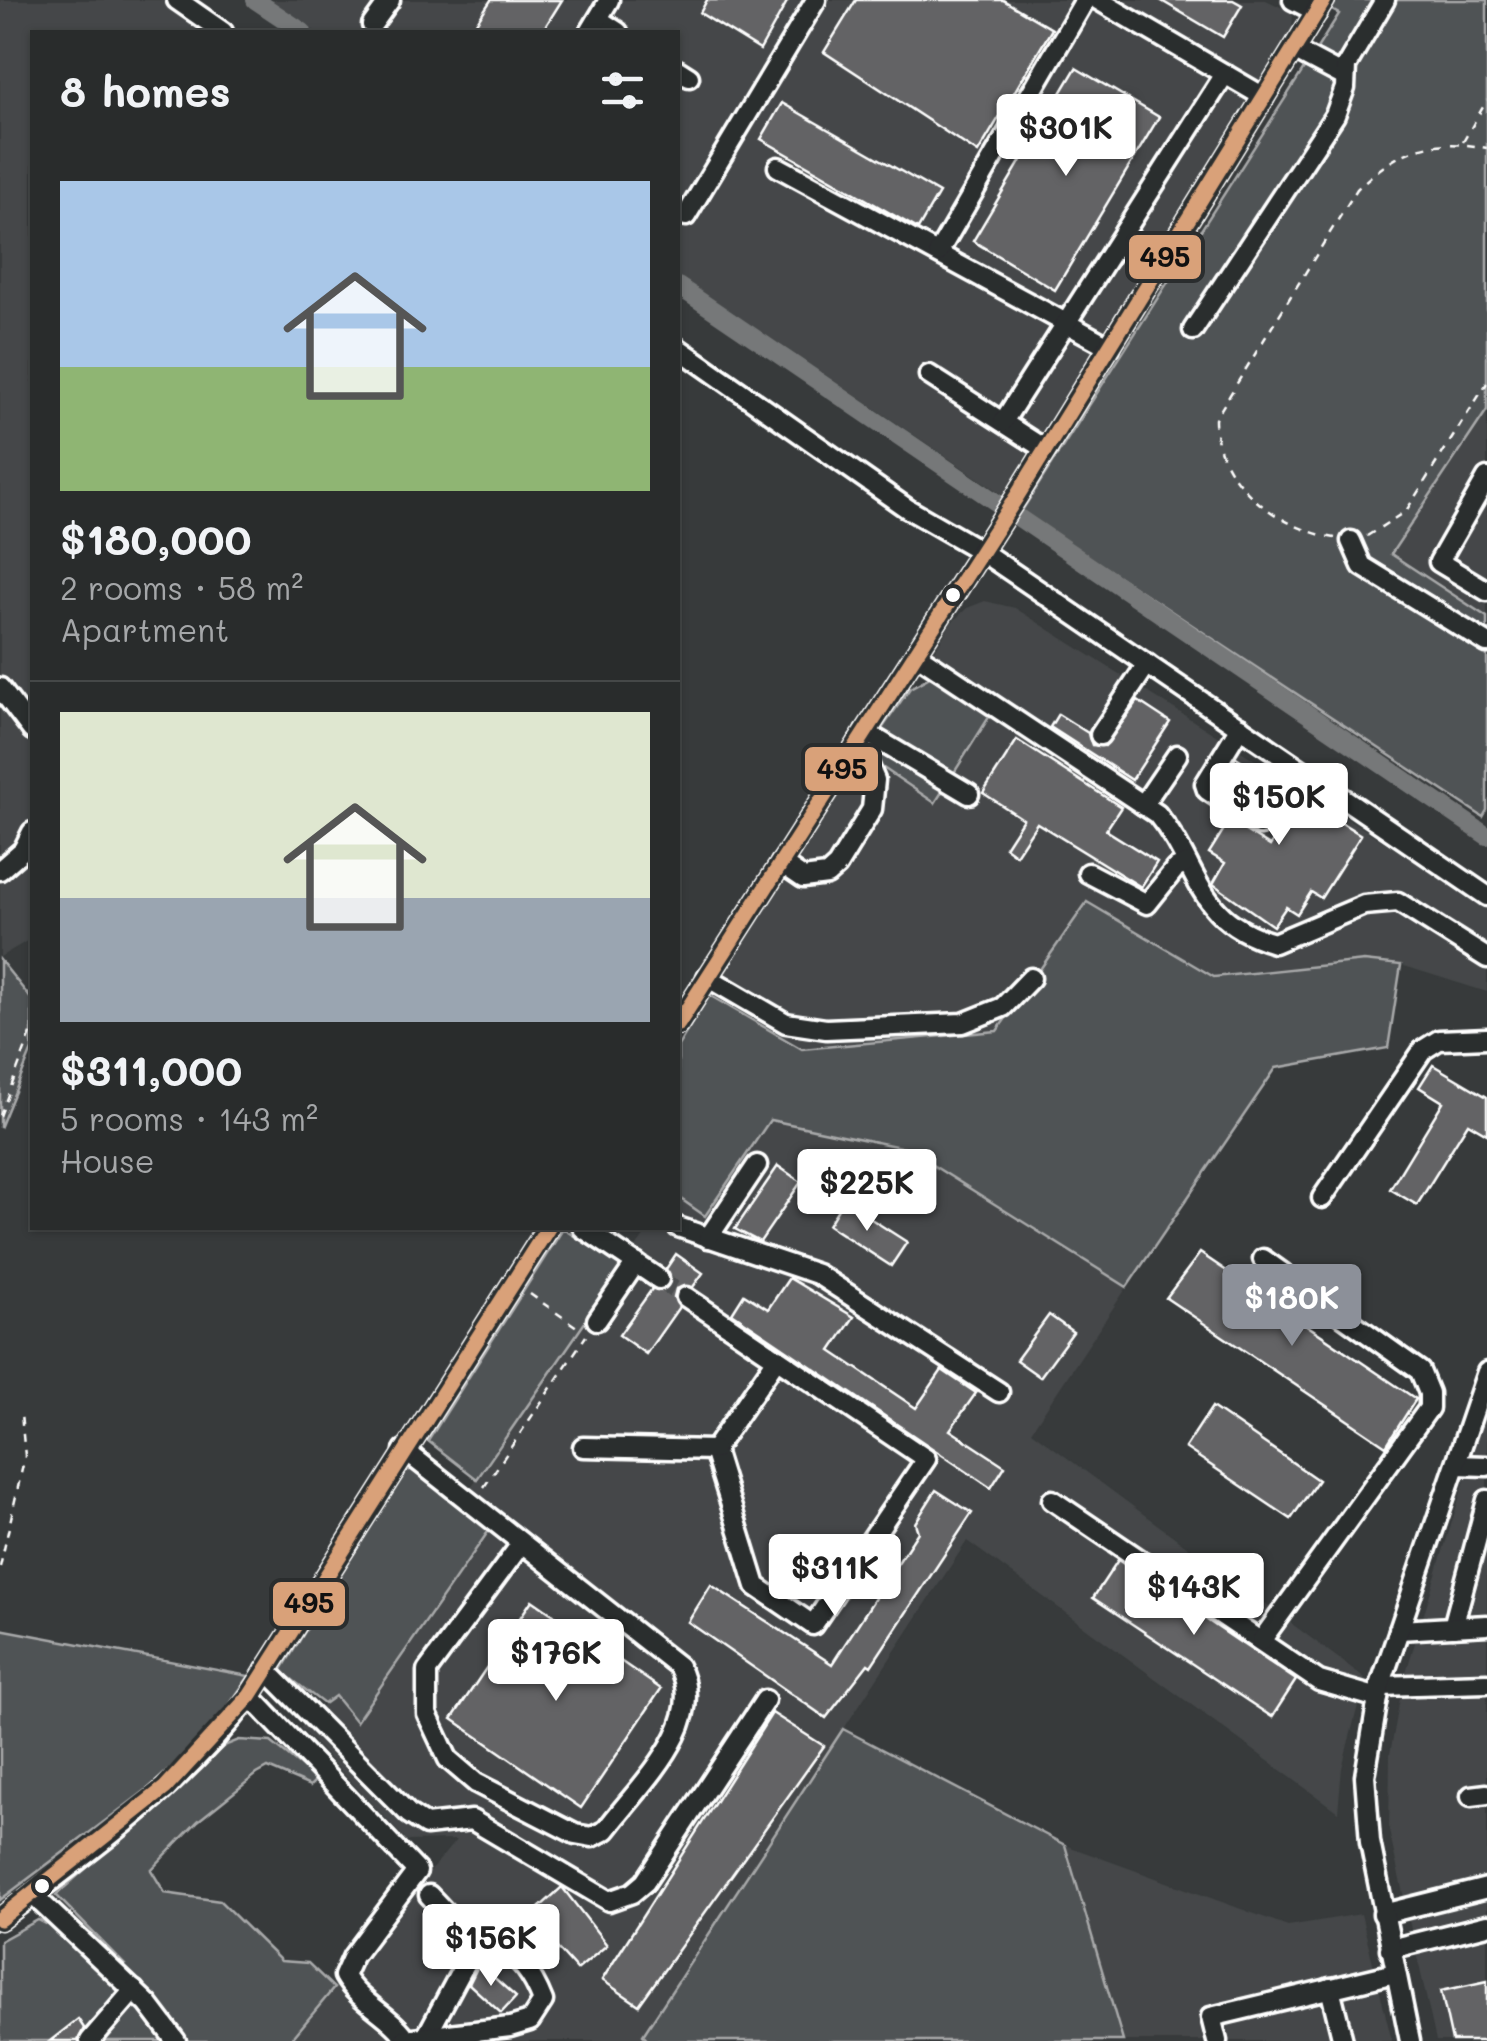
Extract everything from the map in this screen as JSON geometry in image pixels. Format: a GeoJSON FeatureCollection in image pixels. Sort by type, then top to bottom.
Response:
{"type":"FeatureCollection","features":[{"type":"Feature","properties":{"kind":"street"},"geometry":{"type":"LineString","coordinates":[[177,0],[221,30]]}},
{"type":"Feature","properties":{"kind":"street"},"geometry":{"type":"LineString","coordinates":[[372,26],[390,0]]}},
{"type":"Feature","properties":{"kind":"street"},"geometry":{"type":"LineString","coordinates":[[594,26],[610,0]]}},
{"type":"Feature","properties":{"kind":"street"},"geometry":{"type":"LineString","coordinates":[[686,216],[816,0]]}},
{"type":"Feature","properties":{"kind":"street"},"geometry":{"type":"LineString","coordinates":[[938,253],[1086,0]]}},
{"type":"Feature","properties":{"kind":"street"},"geometry":{"type":"LineString","coordinates":[[1098,0],[1264,97]]}},
{"type":"Feature","properties":{"kind":"street"},"geometry":{"type":"LineString","coordinates":[[680,1021],[1017,496],[1321,6],[1294,0]]}},
{"type":"Feature","properties":{"kind":"street"},"geometry":{"type":"LineString","coordinates":[[1193,330],[1334,115],[1350,58],[1385,0]]}},
{"type":"Feature","properties":{"kind":"street"},"geometry":{"type":"LineString","coordinates":[[1294,50],[1345,77]]}},
{"type":"Feature","properties":{"kind":"street"},"geometry":{"type":"LineString","coordinates":[[1003,422],[1225,74]]}},
{"type":"Feature","properties":{"kind":"street"},"geometry":{"type":"LineString","coordinates":[[778,167],[1068,320],[1110,347]]}},
{"type":"Feature","properties":{"kind":"street"},"geometry":{"type":"LineString","coordinates":[[680,349],[908,509],[981,551],[1487,896]]}},
{"type":"Feature","properties":{"kind":"street"},"geometry":{"type":"LineString","coordinates":[[929,375],[1046,450]]}},
{"type":"Feature","properties":{"kind":"street"},"geometry":{"type":"LineString","coordinates":[[1487,478],[1439,562],[1487,591]]}},
{"type":"Feature","properties":{"kind":"street"},"geometry":{"type":"LineString","coordinates":[[1351,541],[1362,566],[1487,643]]}},
{"type":"Feature","properties":{"kind":"street"},"geometry":{"type":"LineString","coordinates":[[916,654],[1144,805],[1174,834],[1200,893],[1215,912],[1262,940],[1274,943],[1364,905],[1398,902],[1487,958]]}},
{"type":"Feature","properties":{"kind":"street"},"geometry":{"type":"LineString","coordinates":[[1100,735],[1147,664]]}},
{"type":"Feature","properties":{"kind":"street"},"geometry":{"type":"LineString","coordinates":[[0,688],[30,727]]}},
{"type":"Feature","properties":{"kind":"street"},"geometry":{"type":"LineString","coordinates":[[1240,727],[1205,784],[1207,790],[1260,824]]}},
{"type":"Feature","properties":{"kind":"street"},"geometry":{"type":"LineString","coordinates":[[862,737],[970,794]]}},
{"type":"Feature","properties":{"kind":"street"},"geometry":{"type":"LineString","coordinates":[[781,862],[803,878],[828,875],[837,866],[872,809],[875,794],[875,780],[862,737]]}},
{"type":"Feature","properties":{"kind":"street"},"geometry":{"type":"LineString","coordinates":[[1144,805],[1177,755]]}},
{"type":"Feature","properties":{"kind":"street"},"geometry":{"type":"LineString","coordinates":[[0,870],[22,850],[30,836]]}},
{"type":"Feature","properties":{"kind":"street"},"geometry":{"type":"LineString","coordinates":[[1088,872],[1148,904],[1174,869],[1186,864]]}},
{"type":"Feature","properties":{"kind":"street"},"geometry":{"type":"LineString","coordinates":[[708,977],[786,1024],[826,1028],[963,1024],[1002,1006],[1030,978]]}},
{"type":"Feature","properties":{"kind":"street"},"geometry":{"type":"LineString","coordinates":[[1322,1198],[1423,1050],[1440,1040],[1487,1038]]}},
{"type":"Feature","properties":{"kind":"street"},"geometry":{"type":"LineString","coordinates":[[708,1238],[757,1165]]}},
{"type":"Feature","properties":{"kind":"street"},"geometry":{"type":"LineString","coordinates":[[680,1228],[817,1274],[999,1392]]}},
{"type":"Feature","properties":{"kind":"street"},"geometry":{"type":"LineString","coordinates":[[0,1919],[171,1785],[213,1746],[250,1696],[547,1230]]}},
{"type":"Feature","properties":{"kind":"street"},"geometry":{"type":"LineString","coordinates":[[586,1230],[659,1279]]}},
{"type":"Feature","properties":{"kind":"street"},"geometry":{"type":"LineString","coordinates":[[1261,1641],[1429,1408],[1429,1393],[1420,1372],[1263,1259]]}},
{"type":"Feature","properties":{"kind":"street"},"geometry":{"type":"LineString","coordinates":[[597,1320],[636,1263]]}},
{"type":"Feature","properties":{"kind":"street"},"geometry":{"type":"LineString","coordinates":[[686,1297],[926,1459],[813,1625],[756,1586],[714,1450]]}},
{"type":"Feature","properties":{"kind":"street"},"geometry":{"type":"LineString","coordinates":[[714,1450],[777,1358]]}},
{"type":"Feature","properties":{"kind":"street"},"geometry":{"type":"LineString","coordinates":[[1410,2041],[1370,1842],[1365,1776],[1379,1692],[1487,1372]]}},
{"type":"Feature","properties":{"kind":"street"},"geometry":{"type":"LineString","coordinates":[[583,1447],[714,1450]]}},
{"type":"Feature","properties":{"kind":"street"},"geometry":{"type":"LineString","coordinates":[[404,1450],[678,1666],[686,1680],[688,1706],[681,1728],[606,1830],[592,1836],[575,1834],[476,1783],[448,1759],[427,1714],[427,1671],[520,1544]]}},
{"type":"Feature","properties":{"kind":"street"},"geometry":{"type":"LineString","coordinates":[[1457,1465],[1487,1466]]}},
{"type":"Feature","properties":{"kind":"street"},"geometry":{"type":"LineString","coordinates":[[1052,1500],[1319,1681],[1379,1692],[1487,1683]]}},
{"type":"Feature","properties":{"kind":"street"},"geometry":{"type":"LineString","coordinates":[[1453,1627],[1487,1500]]}},
{"type":"Feature","properties":{"kind":"street"},"geometry":{"type":"LineString","coordinates":[[1399,1630],[1487,1625]]}},
{"type":"Feature","properties":{"kind":"street"},"geometry":{"type":"LineString","coordinates":[[266,1670],[409,1814],[426,1825],[472,1820],[608,1901],[632,1893],[645,1882],[765,1700]]}},
{"type":"Feature","properties":{"kind":"street"},"geometry":{"type":"LineString","coordinates":[[250,1696],[418,1871],[353,1956],[344,1976],[350,1986],[403,2028],[406,2040],[427,2034],[510,2028],[530,2020],[543,2002],[533,1977],[503,1951],[472,1951],[447,1938],[446,1913],[428,1895]]}},
{"type":"Feature","properties":{"kind":"street"},"geometry":{"type":"LineString","coordinates":[[1383,1914],[1487,1888]]}},
{"type":"Feature","properties":{"kind":"street"},"geometry":{"type":"LineString","coordinates":[[33,1895],[134,1990],[176,2041]]}},
{"type":"Feature","properties":{"kind":"street"},"geometry":{"type":"LineString","coordinates":[[1390,1949],[1487,1924]]}},
{"type":"Feature","properties":{"kind":"street"},"geometry":{"type":"LineString","coordinates":[[427,2034],[472,1951]]}},
{"type":"Feature","properties":{"kind":"street"},"geometry":{"type":"LineString","coordinates":[[1217,2041],[1212,2017],[1396,1973]]}},
{"type":"Feature","properties":{"kind":"street"},"geometry":{"type":"LineString","coordinates":[[1330,1988],[1343,2041]]}},
{"type":"Feature","properties":{"kind":"street"},"geometry":{"type":"LineString","coordinates":[[90,2041],[134,1990]]}},
{"type":"Feature","properties":{"kind":"path"},"geometry":{"type":"LineString","coordinates":[[1462,143],[1487,100]]}},
{"type":"Feature","properties":{"kind":"path"},"geometry":{"type":"LineString","coordinates":[[1487,148],[1462,143],[1405,152],[1386,161],[1356,189],[1215,419],[1219,455],[1269,512],[1296,527],[1351,541],[1379,532],[1406,510],[1487,382]]}},
{"type":"Feature","properties":{"kind":"path"},"geometry":{"type":"LineString","coordinates":[[0,1116],[30,1036]]}},
{"type":"Feature","properties":{"kind":"path"},"geometry":{"type":"LineString","coordinates":[[472,1505],[588,1334],[512,1282]]}},
{"type":"Feature","properties":{"kind":"path"},"geometry":{"type":"LineString","coordinates":[[0,1567],[25,1456],[21,1414]]}},
{"type":"Feature","properties":{"kind":"shaded area"},"geometry":{"type":"Polygon","coordinates":[[[0,0],[164,0],[207,30],[30,30],[30,939],[0,957],[0,0]]]}},
{"type":"Feature","properties":{"kind":"shaded area"},"geometry":{"type":"Polygon","coordinates":[[[268,0],[1266,0],[1293,13],[1292,28],[1003,495],[680,277],[680,30],[313,30],[268,0]]]}},
{"type":"Feature","properties":{"kind":"shaded area"},"geometry":{"type":"Polygon","coordinates":[[[1313,0],[1487,0],[1487,410],[1391,554],[1487,617],[1487,810],[1483,817],[1021,512],[1339,14],[1313,0]]]}},
{"type":"Feature","properties":{"kind":"shaded area"},"geometry":{"type":"Polygon","coordinates":[[[1487,410],[1487,617],[1390,555],[1487,410]]]}},
{"type":"Feature","properties":{"kind":"shaded area"},"geometry":{"type":"Polygon","coordinates":[[[985,601],[1015,608],[1487,907],[1487,992],[1401,965],[1364,961],[1214,977],[1088,902],[997,1031],[802,1049],[709,995],[864,755],[935,802],[1002,698],[934,652],[951,623],[967,608],[985,601]]]}},
{"type":"Feature","properties":{"kind":"shaded area"},"geometry":{"type":"Polygon","coordinates":[[[930,677],[991,714],[935,803],[864,755],[910,688],[930,677]]]}},
{"type":"Feature","properties":{"kind":"shaded area"},"geometry":{"type":"Polygon","coordinates":[[[1087,902],[1214,977],[1364,961],[1401,965],[1388,1048],[1276,1068],[1127,1287],[905,1148],[770,1120],[705,1216],[680,1198],[680,1043],[709,995],[802,1049],[997,1031],[1087,902]]]}},
{"type":"Feature","properties":{"kind":"shaded area"},"geometry":{"type":"Polygon","coordinates":[[[0,960],[30,998],[30,1055],[0,1128],[0,960]]]}},
{"type":"Feature","properties":{"kind":"shaded area"},"geometry":{"type":"Polygon","coordinates":[[[769,1120],[905,1148],[1127,1287],[1031,1431],[1365,1678],[1342,1768],[1338,1812],[967,1541],[643,2035],[648,2041],[290,2041],[456,1840],[407,1841],[300,1728],[334,1695],[357,1721],[490,1529],[460,1504],[634,1250],[649,1230],[680,1230],[680,1198],[705,1215],[769,1120]]]}},
{"type":"Feature","properties":{"kind":"shaded area"},"geometry":{"type":"Polygon","coordinates":[[[562,1230],[623,1267],[477,1479],[428,1441],[562,1230]]]}},
{"type":"Feature","properties":{"kind":"shaded area"},"geometry":{"type":"Polygon","coordinates":[[[1487,1407],[1487,2041],[1436,2041],[1389,1831],[1390,1754],[1403,1682],[1487,1407]]]}},
{"type":"Feature","properties":{"kind":"shaded area"},"geometry":{"type":"Polygon","coordinates":[[[412,1469],[422,1472],[490,1529],[356,1722],[335,1696],[324,1704],[281,1671],[400,1475],[412,1469]]]}},
{"type":"Feature","properties":{"kind":"shaded area"},"geometry":{"type":"Polygon","coordinates":[[[0,1629],[249,1676],[216,1724],[178,1766],[0,1900],[0,1629]]]}},
{"type":"Feature","properties":{"kind":"shaded area"},"geometry":{"type":"Polygon","coordinates":[[[843,1729],[1065,1845],[1123,2041],[648,2041],[643,2035],[843,1729]]]}},
{"type":"Feature","properties":{"kind":"shaded area"},"geometry":{"type":"Polygon","coordinates":[[[239,1740],[271,1742],[317,1779],[310,1786],[268,1768],[257,1774],[198,1821],[151,1870],[165,1893],[220,1901],[281,1961],[308,1963],[334,1988],[290,2041],[0,2041],[0,1941],[38,1920],[54,1928],[111,1978],[125,1965],[56,1895],[224,1746],[239,1740]]]}},
{"type":"Feature","properties":{"kind":"shaded area"},"geometry":{"type":"Polygon","coordinates":[[[1065,1845],[1288,1926],[1361,1914],[1392,2041],[1123,2041],[1065,1845]]]}},
{"type":"Feature","properties":{"kind":"building"},"geometry":{"type":"Polygon","coordinates":[[[491,0],[562,0],[543,30],[471,30],[491,0]]]}},
{"type":"Feature","properties":{"kind":"building"},"geometry":{"type":"Polygon","coordinates":[[[707,0],[788,0],[760,50],[700,13],[707,0]]]}},
{"type":"Feature","properties":{"kind":"building"},"geometry":{"type":"Polygon","coordinates":[[[856,0],[1003,0],[1052,29],[978,153],[824,52],[856,0]]]}},
{"type":"Feature","properties":{"kind":"building"},"geometry":{"type":"Polygon","coordinates":[[[1160,0],[1233,0],[1242,5],[1223,37],[1160,0]]]}},
{"type":"Feature","properties":{"kind":"building"},"geometry":{"type":"Polygon","coordinates":[[[1076,68],[1159,117],[1055,290],[973,241],[1076,68]]]}},
{"type":"Feature","properties":{"kind":"building"},"geometry":{"type":"Polygon","coordinates":[[[782,103],[939,193],[918,229],[761,139],[782,103]]]}},
{"type":"Feature","properties":{"kind":"building"},"geometry":{"type":"Polygon","coordinates":[[[1138,701],[1170,722],[1132,780],[1050,727],[1058,714],[1088,733],[1092,745],[1105,746],[1138,701]]]}},
{"type":"Feature","properties":{"kind":"building"},"geometry":{"type":"Polygon","coordinates":[[[1017,740],[1121,807],[1106,830],[1157,862],[1141,887],[1037,823],[1016,855],[1005,847],[1023,819],[983,793],[1017,740]]]}},
{"type":"Feature","properties":{"kind":"building"},"geometry":{"type":"Polygon","coordinates":[[[1236,757],[1361,835],[1321,898],[1311,892],[1297,914],[1286,907],[1273,926],[1213,884],[1225,863],[1209,853],[1229,821],[1270,846],[1284,824],[1220,784],[1236,757]]]}},
{"type":"Feature","properties":{"kind":"building"},"geometry":{"type":"Polygon","coordinates":[[[1433,1065],[1487,1097],[1487,1134],[1468,1123],[1417,1205],[1390,1189],[1443,1102],[1419,1087],[1433,1065]]]}},
{"type":"Feature","properties":{"kind":"building"},"geometry":{"type":"Polygon","coordinates":[[[778,1166],[801,1182],[760,1242],[735,1229],[778,1166]]]}},
{"type":"Feature","properties":{"kind":"building"},"geometry":{"type":"Polygon","coordinates":[[[843,1201],[907,1242],[891,1266],[828,1225],[843,1201]]]}},
{"type":"Feature","properties":{"kind":"building"},"geometry":{"type":"Polygon","coordinates":[[[1200,1253],[1416,1399],[1386,1446],[1166,1298],[1200,1253]]]}},
{"type":"Feature","properties":{"kind":"building"},"geometry":{"type":"Polygon","coordinates":[[[676,1254],[703,1273],[693,1287],[676,1289],[674,1297],[679,1307],[646,1354],[619,1335],[652,1289],[669,1287],[671,1279],[666,1269],[676,1254]]]}},
{"type":"Feature","properties":{"kind":"building"},"geometry":{"type":"Polygon","coordinates":[[[789,1278],[854,1317],[831,1351],[916,1408],[942,1370],[976,1393],[950,1430],[1005,1466],[991,1488],[732,1313],[744,1294],[768,1309],[789,1278]]]}},
{"type":"Feature","properties":{"kind":"building"},"geometry":{"type":"Polygon","coordinates":[[[1049,1315],[1073,1332],[1040,1377],[1016,1360],[1049,1315]]]}},
{"type":"Feature","properties":{"kind":"building"},"geometry":{"type":"Polygon","coordinates":[[[1212,1407],[1318,1480],[1291,1519],[1185,1448],[1212,1407]]]}},
{"type":"Feature","properties":{"kind":"building"},"geometry":{"type":"Polygon","coordinates":[[[936,1490],[972,1513],[871,1666],[868,1664],[826,1718],[688,1622],[711,1585],[832,1664],[918,1532],[915,1523],[936,1490]]]}},
{"type":"Feature","properties":{"kind":"building"},"geometry":{"type":"Polygon","coordinates":[[[1118,1560],[1296,1680],[1272,1717],[1093,1598],[1118,1560]]]}},
{"type":"Feature","properties":{"kind":"building"},"geometry":{"type":"Polygon","coordinates":[[[532,1600],[661,1689],[581,1808],[452,1719],[532,1600]]]}},
{"type":"Feature","properties":{"kind":"building"},"geometry":{"type":"Polygon","coordinates":[[[772,1713],[824,1746],[639,2005],[602,1980],[772,1713]]]}},
{"type":"Feature","properties":{"kind":"building"},"geometry":{"type":"Polygon","coordinates":[[[562,1887],[607,1945],[577,1970],[529,1917],[562,1887]]]}},
{"type":"Feature","properties":{"kind":"building"},"geometry":{"type":"Polygon","coordinates":[[[479,1964],[516,1997],[501,2013],[469,1984],[479,1964]]]}},
{"type":"Feature","properties":{"kind":"building"},"geometry":{"type":"Polygon","coordinates":[[[1487,1981],[1487,2041],[1452,2041],[1441,1991],[1487,1981]]]}},
{"type":"Feature","properties":{"kind":"building"},"geometry":{"type":"Polygon","coordinates":[[[78,2019],[84,2028],[78,2041],[50,2041],[78,2019]]]}},
{"type":"Feature","properties":{"kind":"waterway"},"geometry":{"type":"LineString","coordinates":[[255,0],[300,30]]}},
{"type":"Feature","properties":{"kind":"waterway"},"geometry":{"type":"LineString","coordinates":[[680,287],[1487,836]]}},
{"type":"Feature","properties":{"kind":"tunnel"},"geometry":{"type":"LineString","coordinates":[[659,1279],[686,1297]]}},
{"type":"Feature","properties":{"kind":"transit line","name":"495"},"geometry":{"type":"LineString","coordinates":[[680,1021],[1017,496],[1324,0]]}},
{"type":"Feature","properties":{"kind":"transit line","name":"495"},"geometry":{"type":"LineString","coordinates":[[0,1919],[165,1788],[250,1696],[547,1230]]}}]}
